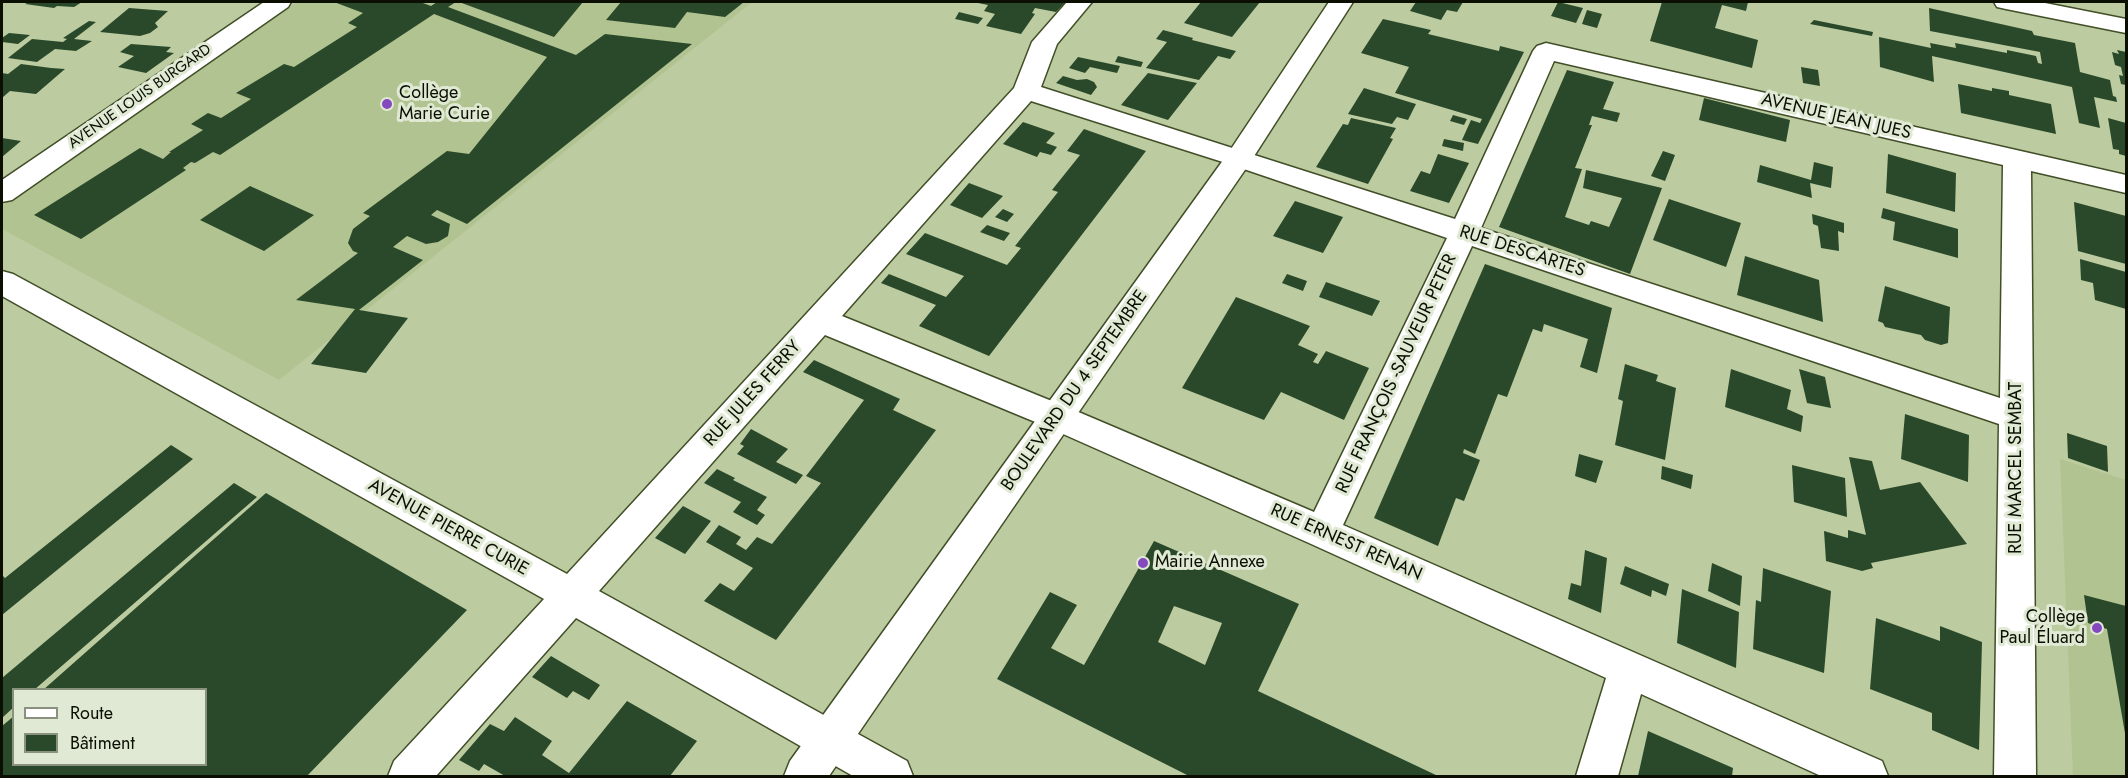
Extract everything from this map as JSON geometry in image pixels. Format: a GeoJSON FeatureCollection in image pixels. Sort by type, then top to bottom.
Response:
{"type":"FeatureCollection","features":[{"type":"Feature","properties":{"kind":"street","name":"AVENUE LOUIS BURGARD"},"geometry":{"type":"LineString","coordinates":[[2,193],[279,2]]}},
{"type":"Feature","properties":{"kind":"street","name":"RUE JULES FERRY"},"geometry":{"type":"LineString","coordinates":[[409,777],[1026,91],[1045,42],[1080,2]]}},
{"type":"Feature","properties":{"kind":"street","name":"BOULEVARD DU 4 SEPTEMBRE"},"geometry":{"type":"LineString","coordinates":[[805,777],[1239,158],[1339,2]]}},
{"type":"Feature","properties":{"kind":"street"},"geometry":{"type":"LineString","coordinates":[[2006,2],[2127,26]]}},
{"type":"Feature","properties":{"kind":"street","name":"AVENUE JEAN JUES"},"geometry":{"type":"LineString","coordinates":[[1545,51],[2127,184]]}},
{"type":"Feature","properties":{"kind":"street","name":"RUE FRANÇOIS -SAUVEUR PETER"},"geometry":{"type":"LineString","coordinates":[[1322,532],[1464,232],[1545,51]]}},
{"type":"Feature","properties":{"kind":"street","name":"RUE DESCARTES"},"geometry":{"type":"LineString","coordinates":[[1026,91],[1464,232],[2017,417]]}},
{"type":"Feature","properties":{"kind":"street","name":"RUE MARCEL SEMBAT"},"geometry":{"type":"LineString","coordinates":[[2015,777],[2017,159]]}},
{"type":"Feature","properties":{"kind":"street","name":"AVENUE PIERRE CURIE"},"geometry":{"type":"LineString","coordinates":[[2,282],[571,595],[830,740],[891,777]]}},
{"type":"Feature","properties":{"kind":"street","name":"RUE ERNEST RENAN"},"geometry":{"type":"LineString","coordinates":[[820,320],[1057,417],[1322,532],[1867,777]]}},
{"type":"Feature","properties":{"kind":"street"},"geometry":{"type":"LineString","coordinates":[[1597,777],[1628,670]]}},
{"type":"Feature","properties":{"kind":"shaded area","name":"Collège Marie Curie"},"geometry":{"type":"Polygon","coordinates":[[[297,2],[752,2],[279,380],[2,229],[2,206],[297,2]]]}},
{"type":"Feature","properties":{"kind":"shaded area","name":"Collège Paul Éluard"},"geometry":{"type":"Polygon","coordinates":[[[2060,459],[2126,480],[2126,776],[2073,776],[2060,459]]]}},
{"type":"Feature","properties":{"kind":"building"},"geometry":{"type":"Polygon","coordinates":[[[29,2],[82,2],[74,7],[57,6],[54,8],[25,4],[29,2]]]}},
{"type":"Feature","properties":{"kind":"building"},"geometry":{"type":"Polygon","coordinates":[[[334,2],[420,2],[431,6],[437,2],[456,2],[448,7],[576,55],[605,34],[692,44],[467,224],[437,210],[431,215],[450,224],[448,236],[438,242],[426,244],[407,236],[393,247],[423,260],[359,310],[408,318],[366,373],[311,364],[355,309],[296,300],[358,253],[353,251],[348,243],[353,229],[370,216],[363,213],[447,151],[469,154],[547,57],[434,14],[220,155],[213,152],[195,163],[191,162],[183,168],[186,170],[81,239],[34,215],[140,148],[163,159],[171,152],[169,152],[203,130],[191,124],[208,113],[221,118],[251,99],[236,93],[284,64],[294,67],[357,27],[348,23],[363,13],[334,2]]]}},
{"type":"Feature","properties":{"kind":"building"},"geometry":{"type":"Polygon","coordinates":[[[459,2],[583,2],[554,37],[459,2]]]}},
{"type":"Feature","properties":{"kind":"building"},"geometry":{"type":"Polygon","coordinates":[[[621,2],[744,2],[725,17],[687,12],[675,28],[606,20],[621,2]]]}},
{"type":"Feature","properties":{"kind":"building"},"geometry":{"type":"Polygon","coordinates":[[[1066,2],[1056,12],[1035,8],[1032,13],[1035,14],[1021,34],[986,26],[995,14],[984,11],[988,5],[978,3],[1066,2]]]}},
{"type":"Feature","properties":{"kind":"building"},"geometry":{"type":"Polygon","coordinates":[[[1201,2],[1260,2],[1232,37],[1184,23],[1201,2]]]}},
{"type":"Feature","properties":{"kind":"building"},"geometry":{"type":"Polygon","coordinates":[[[1416,2],[1463,2],[1457,12],[1447,10],[1441,20],[1410,11],[1416,2]]]}},
{"type":"Feature","properties":{"kind":"building"},"geometry":{"type":"Polygon","coordinates":[[[1558,2],[1583,8],[1576,23],[1551,16],[1558,2]]]}},
{"type":"Feature","properties":{"kind":"building"},"geometry":{"type":"Polygon","coordinates":[[[1662,2],[1748,2],[1746,11],[1722,5],[1715,28],[1758,40],[1752,68],[1650,41],[1662,2]]]}},
{"type":"Feature","properties":{"kind":"building"},"geometry":{"type":"Polygon","coordinates":[[[129,8],[168,11],[155,23],[158,27],[150,33],[140,36],[100,32],[129,8]]]}},
{"type":"Feature","properties":{"kind":"building"},"geometry":{"type":"Polygon","coordinates":[[[1929,8],[2075,43],[2080,72],[2110,80],[2113,96],[2116,97],[2117,102],[2094,97],[2100,128],[2079,123],[2072,87],[1932,56],[1934,82],[1880,67],[1879,37],[1931,48],[1930,43],[1956,48],[1955,43],[2007,53],[2007,50],[2036,56],[2038,63],[2042,64],[2040,52],[1930,31],[1929,8]]]}},
{"type":"Feature","properties":{"kind":"building"},"geometry":{"type":"Polygon","coordinates":[[[1587,10],[1602,14],[1597,28],[1582,24],[1587,10]]]}},
{"type":"Feature","properties":{"kind":"building"},"geometry":{"type":"Polygon","coordinates":[[[959,12],[983,18],[978,24],[955,19],[959,12]]]}},
{"type":"Feature","properties":{"kind":"building"},"geometry":{"type":"Polygon","coordinates":[[[1383,19],[1431,30],[1428,34],[1499,51],[1500,46],[1524,52],[1478,144],[1462,140],[1471,120],[1480,123],[1482,119],[1395,93],[1409,67],[1361,53],[1383,19]]]}},
{"type":"Feature","properties":{"kind":"building"},"geometry":{"type":"Polygon","coordinates":[[[1814,20],[1873,32],[1872,36],[1810,24],[1814,20]]]}},
{"type":"Feature","properties":{"kind":"building"},"geometry":{"type":"Polygon","coordinates":[[[89,21],[96,22],[74,39],[92,41],[76,51],[55,49],[37,62],[8,58],[32,39],[63,42],[67,39],[63,38],[89,21]]]}},
{"type":"Feature","properties":{"kind":"building"},"geometry":{"type":"Polygon","coordinates":[[[1163,30],[1236,51],[1230,59],[1218,56],[1199,80],[1146,68],[1167,42],[1156,39],[1163,30]]]}},
{"type":"Feature","properties":{"kind":"building"},"geometry":{"type":"Polygon","coordinates":[[[9,33],[30,35],[18,44],[2,42],[2,38],[9,33]]]}},
{"type":"Feature","properties":{"kind":"building"},"geometry":{"type":"Polygon","coordinates":[[[131,44],[171,47],[166,52],[174,53],[146,73],[118,67],[134,56],[120,52],[131,44]]]}},
{"type":"Feature","properties":{"kind":"building"},"geometry":{"type":"Polygon","coordinates":[[[2117,50],[2126,52],[2126,85],[2121,84],[2119,75],[2123,76],[2121,67],[2115,65],[2112,52],[2119,54],[2117,50]]]}},
{"type":"Feature","properties":{"kind":"building"},"geometry":{"type":"Polygon","coordinates":[[[1118,56],[1143,62],[1141,67],[1115,62],[1118,56]]]}},
{"type":"Feature","properties":{"kind":"building"},"geometry":{"type":"Polygon","coordinates":[[[1078,57],[1120,66],[1117,73],[1090,67],[1085,73],[1069,68],[1078,57]]]}},
{"type":"Feature","properties":{"kind":"building"},"geometry":{"type":"Polygon","coordinates":[[[21,64],[65,69],[36,94],[10,91],[2,98],[2,73],[8,74],[21,64]]]}},
{"type":"Feature","properties":{"kind":"building"},"geometry":{"type":"Polygon","coordinates":[[[1801,67],[1818,70],[1820,86],[1803,83],[1801,67]]]}},
{"type":"Feature","properties":{"kind":"building"},"geometry":{"type":"Polygon","coordinates":[[[1567,70],[1614,82],[1603,109],[1620,113],[1617,122],[1592,116],[1589,125],[1592,125],[1575,168],[1582,169],[1565,217],[1589,225],[1591,221],[1609,227],[1622,198],[1583,188],[1586,170],[1662,188],[1630,274],[1499,227],[1567,70]]]}},
{"type":"Feature","properties":{"kind":"building"},"geometry":{"type":"Polygon","coordinates":[[[1148,73],[1197,83],[1168,120],[1121,105],[1148,73]]]}},
{"type":"Feature","properties":{"kind":"building"},"geometry":{"type":"Polygon","coordinates":[[[1063,76],[1077,80],[1087,79],[1094,82],[1097,87],[1091,95],[1056,83],[1063,76]]]}},
{"type":"Feature","properties":{"kind":"building"},"geometry":{"type":"Polygon","coordinates":[[[1958,84],[1992,91],[1992,88],[2009,91],[2009,95],[2051,104],[2056,134],[1961,113],[1958,84]]]}},
{"type":"Feature","properties":{"kind":"building"},"geometry":{"type":"Polygon","coordinates":[[[1364,88],[1416,104],[1408,120],[1397,117],[1392,124],[1348,114],[1364,88]]]}},
{"type":"Feature","properties":{"kind":"building"},"geometry":{"type":"Polygon","coordinates":[[[1704,98],[1790,120],[1786,142],[1699,120],[1704,98]]]}},
{"type":"Feature","properties":{"kind":"building"},"geometry":{"type":"Polygon","coordinates":[[[1453,115],[1467,119],[1464,125],[1450,121],[1453,115]]]}},
{"type":"Feature","properties":{"kind":"building"},"geometry":{"type":"Polygon","coordinates":[[[1351,118],[1396,128],[1390,138],[1393,139],[1368,184],[1316,167],[1343,124],[1348,125],[1351,118]]]}},
{"type":"Feature","properties":{"kind":"building"},"geometry":{"type":"Polygon","coordinates":[[[2108,118],[2126,123],[2126,156],[2119,154],[2119,150],[2113,149],[2108,118]]]}},
{"type":"Feature","properties":{"kind":"building"},"geometry":{"type":"Polygon","coordinates":[[[1023,122],[1055,133],[1046,143],[1057,147],[1051,155],[1040,152],[1037,157],[1003,144],[1023,122]]]}},
{"type":"Feature","properties":{"kind":"building"},"geometry":{"type":"Polygon","coordinates":[[[1084,129],[1146,151],[989,356],[919,326],[936,305],[881,283],[889,274],[946,297],[964,276],[906,254],[925,233],[1007,265],[1021,248],[1015,246],[1058,192],[1052,190],[1080,155],[1067,151],[1084,129]]]}},
{"type":"Feature","properties":{"kind":"building"},"geometry":{"type":"Polygon","coordinates":[[[2,138],[21,141],[2,157],[2,138]]]}},
{"type":"Feature","properties":{"kind":"building"},"geometry":{"type":"Polygon","coordinates":[[[1444,139],[1464,143],[1463,151],[1442,146],[1444,139]]]}},
{"type":"Feature","properties":{"kind":"building"},"geometry":{"type":"Polygon","coordinates":[[[1663,151],[1675,155],[1665,181],[1651,176],[1663,151]]]}},
{"type":"Feature","properties":{"kind":"building"},"geometry":{"type":"Polygon","coordinates":[[[1438,154],[1469,163],[1449,203],[1410,191],[1421,171],[1430,174],[1438,154]]]}},
{"type":"Feature","properties":{"kind":"building"},"geometry":{"type":"Polygon","coordinates":[[[1888,154],[1956,173],[1955,212],[1886,193],[1888,154]]]}},
{"type":"Feature","properties":{"kind":"building"},"geometry":{"type":"Polygon","coordinates":[[[1814,162],[1833,167],[1831,188],[1810,183],[1812,198],[1757,182],[1760,165],[1811,180],[1814,162]]]}},
{"type":"Feature","properties":{"kind":"building"},"geometry":{"type":"Polygon","coordinates":[[[969,183],[1003,196],[982,218],[950,205],[969,183]]]}},
{"type":"Feature","properties":{"kind":"building"},"geometry":{"type":"Polygon","coordinates":[[[250,186],[314,215],[264,251],[200,220],[250,186]]]}},
{"type":"Feature","properties":{"kind":"building"},"geometry":{"type":"Polygon","coordinates":[[[1669,199],[1741,223],[1726,267],[1653,240],[1669,199]]]}},
{"type":"Feature","properties":{"kind":"building"},"geometry":{"type":"Polygon","coordinates":[[[1295,201],[1343,217],[1323,253],[1273,236],[1295,201]]]}},
{"type":"Feature","properties":{"kind":"building"},"geometry":{"type":"Polygon","coordinates":[[[2074,202],[2126,216],[2126,264],[2078,251],[2074,202]]]}},
{"type":"Feature","properties":{"kind":"building"},"geometry":{"type":"Polygon","coordinates":[[[1883,208],[1958,229],[1958,258],[1893,240],[1895,222],[1881,218],[1883,208]]]}},
{"type":"Feature","properties":{"kind":"building"},"geometry":{"type":"Polygon","coordinates":[[[1003,209],[1014,214],[1007,222],[995,217],[1003,209]]]}},
{"type":"Feature","properties":{"kind":"building"},"geometry":{"type":"Polygon","coordinates":[[[1812,214],[1844,223],[1844,233],[1838,231],[1839,251],[1821,248],[1818,226],[1813,224],[1812,214]]]}},
{"type":"Feature","properties":{"kind":"building"},"geometry":{"type":"Polygon","coordinates":[[[987,225],[1010,233],[1004,241],[980,232],[987,225]]]}},
{"type":"Feature","properties":{"kind":"building"},"geometry":{"type":"Polygon","coordinates":[[[1745,256],[1819,280],[1823,322],[1737,295],[1745,256]]]}},
{"type":"Feature","properties":{"kind":"building"},"geometry":{"type":"Polygon","coordinates":[[[2080,259],[2126,272],[2126,309],[2095,300],[2093,283],[2081,280],[2080,259]]]}},
{"type":"Feature","properties":{"kind":"building"},"geometry":{"type":"Polygon","coordinates":[[[1485,264],[1612,308],[1597,373],[1580,367],[1588,339],[1544,324],[1542,332],[1533,329],[1507,397],[1498,394],[1475,454],[1464,449],[1463,453],[1480,460],[1464,501],[1456,498],[1438,546],[1374,518],[1485,264]]]}},
{"type":"Feature","properties":{"kind":"building"},"geometry":{"type":"Polygon","coordinates":[[[1287,274],[1307,281],[1303,291],[1282,283],[1287,274]]]}},
{"type":"Feature","properties":{"kind":"building"},"geometry":{"type":"Polygon","coordinates":[[[1326,282],[1380,301],[1372,316],[1319,297],[1326,282]]]}},
{"type":"Feature","properties":{"kind":"building"},"geometry":{"type":"Polygon","coordinates":[[[1885,286],[1950,307],[1948,343],[1941,345],[1925,340],[1921,335],[1885,327],[1878,321],[1885,286]]]}},
{"type":"Feature","properties":{"kind":"building"},"geometry":{"type":"Polygon","coordinates":[[[1236,297],[1310,326],[1298,345],[1318,354],[1313,362],[1318,364],[1326,351],[1369,368],[1344,420],[1281,392],[1264,420],[1182,388],[1236,297]]]}},
{"type":"Feature","properties":{"kind":"building"},"geometry":{"type":"Polygon","coordinates":[[[814,360],[900,399],[893,410],[936,430],[776,640],[704,601],[720,583],[734,591],[753,568],[706,542],[719,525],[741,537],[736,544],[746,550],[757,537],[772,544],[821,483],[806,476],[864,400],[803,372],[814,360]]]}},
{"type":"Feature","properties":{"kind":"building"},"geometry":{"type":"Polygon","coordinates":[[[1625,364],[1658,375],[1656,381],[1676,388],[1665,460],[1615,445],[1623,401],[1618,399],[1625,364]]]}},
{"type":"Feature","properties":{"kind":"building"},"geometry":{"type":"Polygon","coordinates":[[[1731,369],[1791,390],[1787,409],[1803,416],[1801,432],[1725,407],[1731,369]]]}},
{"type":"Feature","properties":{"kind":"building"},"geometry":{"type":"Polygon","coordinates":[[[1799,369],[1825,377],[1831,408],[1807,403],[1799,369]]]}},
{"type":"Feature","properties":{"kind":"building"},"geometry":{"type":"Polygon","coordinates":[[[1905,414],[1969,435],[1968,482],[1901,459],[1905,414]]]}},
{"type":"Feature","properties":{"kind":"building"},"geometry":{"type":"Polygon","coordinates":[[[751,429],[788,449],[776,462],[803,475],[796,484],[737,454],[744,446],[740,444],[751,429]]]}},
{"type":"Feature","properties":{"kind":"building"},"geometry":{"type":"Polygon","coordinates":[[[2067,433],[2107,446],[2108,472],[2068,458],[2067,433]]]}},
{"type":"Feature","properties":{"kind":"building"},"geometry":{"type":"Polygon","coordinates":[[[171,445],[193,459],[2,615],[2,575],[5,578],[171,445]]]}},
{"type":"Feature","properties":{"kind":"building"},"geometry":{"type":"Polygon","coordinates":[[[1579,454],[1603,461],[1596,483],[1575,476],[1579,454]]]}},
{"type":"Feature","properties":{"kind":"building"},"geometry":{"type":"Polygon","coordinates":[[[1849,457],[1872,461],[1880,490],[1920,482],[1967,544],[1871,563],[1873,568],[1862,571],[1826,561],[1824,531],[1848,538],[1848,530],[1866,535],[1849,457]]]}},
{"type":"Feature","properties":{"kind":"building"},"geometry":{"type":"Polygon","coordinates":[[[1792,465],[1845,478],[1847,517],[1794,502],[1792,465]]]}},
{"type":"Feature","properties":{"kind":"building"},"geometry":{"type":"Polygon","coordinates":[[[1662,466],[1693,475],[1691,489],[1661,479],[1662,466]]]}},
{"type":"Feature","properties":{"kind":"building"},"geometry":{"type":"Polygon","coordinates":[[[717,469],[767,497],[757,510],[765,515],[757,525],[733,512],[741,502],[704,483],[717,469]]]}},
{"type":"Feature","properties":{"kind":"building"},"geometry":{"type":"Polygon","coordinates":[[[234,483],[257,497],[36,688],[12,688],[12,709],[2,718],[2,678],[234,483]]]}},
{"type":"Feature","properties":{"kind":"building"},"geometry":{"type":"Polygon","coordinates":[[[266,493],[467,610],[307,776],[2,776],[2,726],[12,718],[12,766],[207,766],[207,688],[45,688],[266,493]]]}},
{"type":"Feature","properties":{"kind":"building"},"geometry":{"type":"Polygon","coordinates":[[[683,506],[711,521],[685,554],[655,538],[683,506]]]}},
{"type":"Feature","properties":{"kind":"building"},"geometry":{"type":"Polygon","coordinates":[[[1154,541],[1299,604],[1258,691],[1438,776],[1189,776],[997,679],[1050,592],[1077,605],[1051,648],[1084,665],[1154,541]],[[1174,606],[1158,642],[1205,665],[1222,623],[1174,606]]]}},
{"type":"Feature","properties":{"kind":"building"},"geometry":{"type":"Polygon","coordinates":[[[1585,550],[1607,558],[1601,613],[1568,599],[1571,583],[1581,586],[1585,550]]]}},
{"type":"Feature","properties":{"kind":"building"},"geometry":{"type":"Polygon","coordinates":[[[1712,563],[1742,576],[1740,606],[1708,591],[1712,563]]]}},
{"type":"Feature","properties":{"kind":"building"},"geometry":{"type":"Polygon","coordinates":[[[1625,566],[1669,584],[1666,596],[1652,590],[1651,597],[1620,584],[1625,566]]]}},
{"type":"Feature","properties":{"kind":"building"},"geometry":{"type":"Polygon","coordinates":[[[1763,568],[1831,591],[1824,673],[1753,649],[1756,600],[1761,602],[1763,568]]]}},
{"type":"Feature","properties":{"kind":"building"},"geometry":{"type":"Polygon","coordinates":[[[1682,589],[1739,612],[1736,668],[1677,643],[1682,589]]]}},
{"type":"Feature","properties":{"kind":"building"},"geometry":{"type":"Polygon","coordinates":[[[2084,595],[2126,606],[2126,739],[2107,629],[2088,623],[2084,595]]]}},
{"type":"Feature","properties":{"kind":"building"},"geometry":{"type":"Polygon","coordinates":[[[1876,618],[1940,641],[1940,626],[1982,642],[1979,750],[1932,730],[1932,713],[1870,689],[1876,618]]]}},
{"type":"Feature","properties":{"kind":"building"},"geometry":{"type":"Polygon","coordinates":[[[551,656],[600,685],[589,700],[573,691],[567,698],[532,677],[551,656]]]}},
{"type":"Feature","properties":{"kind":"building"},"geometry":{"type":"Polygon","coordinates":[[[627,701],[697,741],[670,776],[505,776],[484,764],[479,771],[459,760],[490,724],[504,731],[515,717],[552,741],[542,755],[569,773],[627,701]]]}},
{"type":"Feature","properties":{"kind":"building"},"geometry":{"type":"Polygon","coordinates":[[[1648,731],[1733,768],[1732,776],[1638,776],[1648,731]]]}},
{"type":"Feature","properties":{"kind":"place","name":"Collège Marie Curie"},"geometry":{"type":"Point","coordinates":[387,104]}},
{"type":"Feature","properties":{"kind":"place","name":"Mairie Annexe"},"geometry":{"type":"Point","coordinates":[1143,563]}},
{"type":"Feature","properties":{"kind":"place","name":"Collège Paul Éluard"},"geometry":{"type":"Point","coordinates":[2097,628]}}]}
